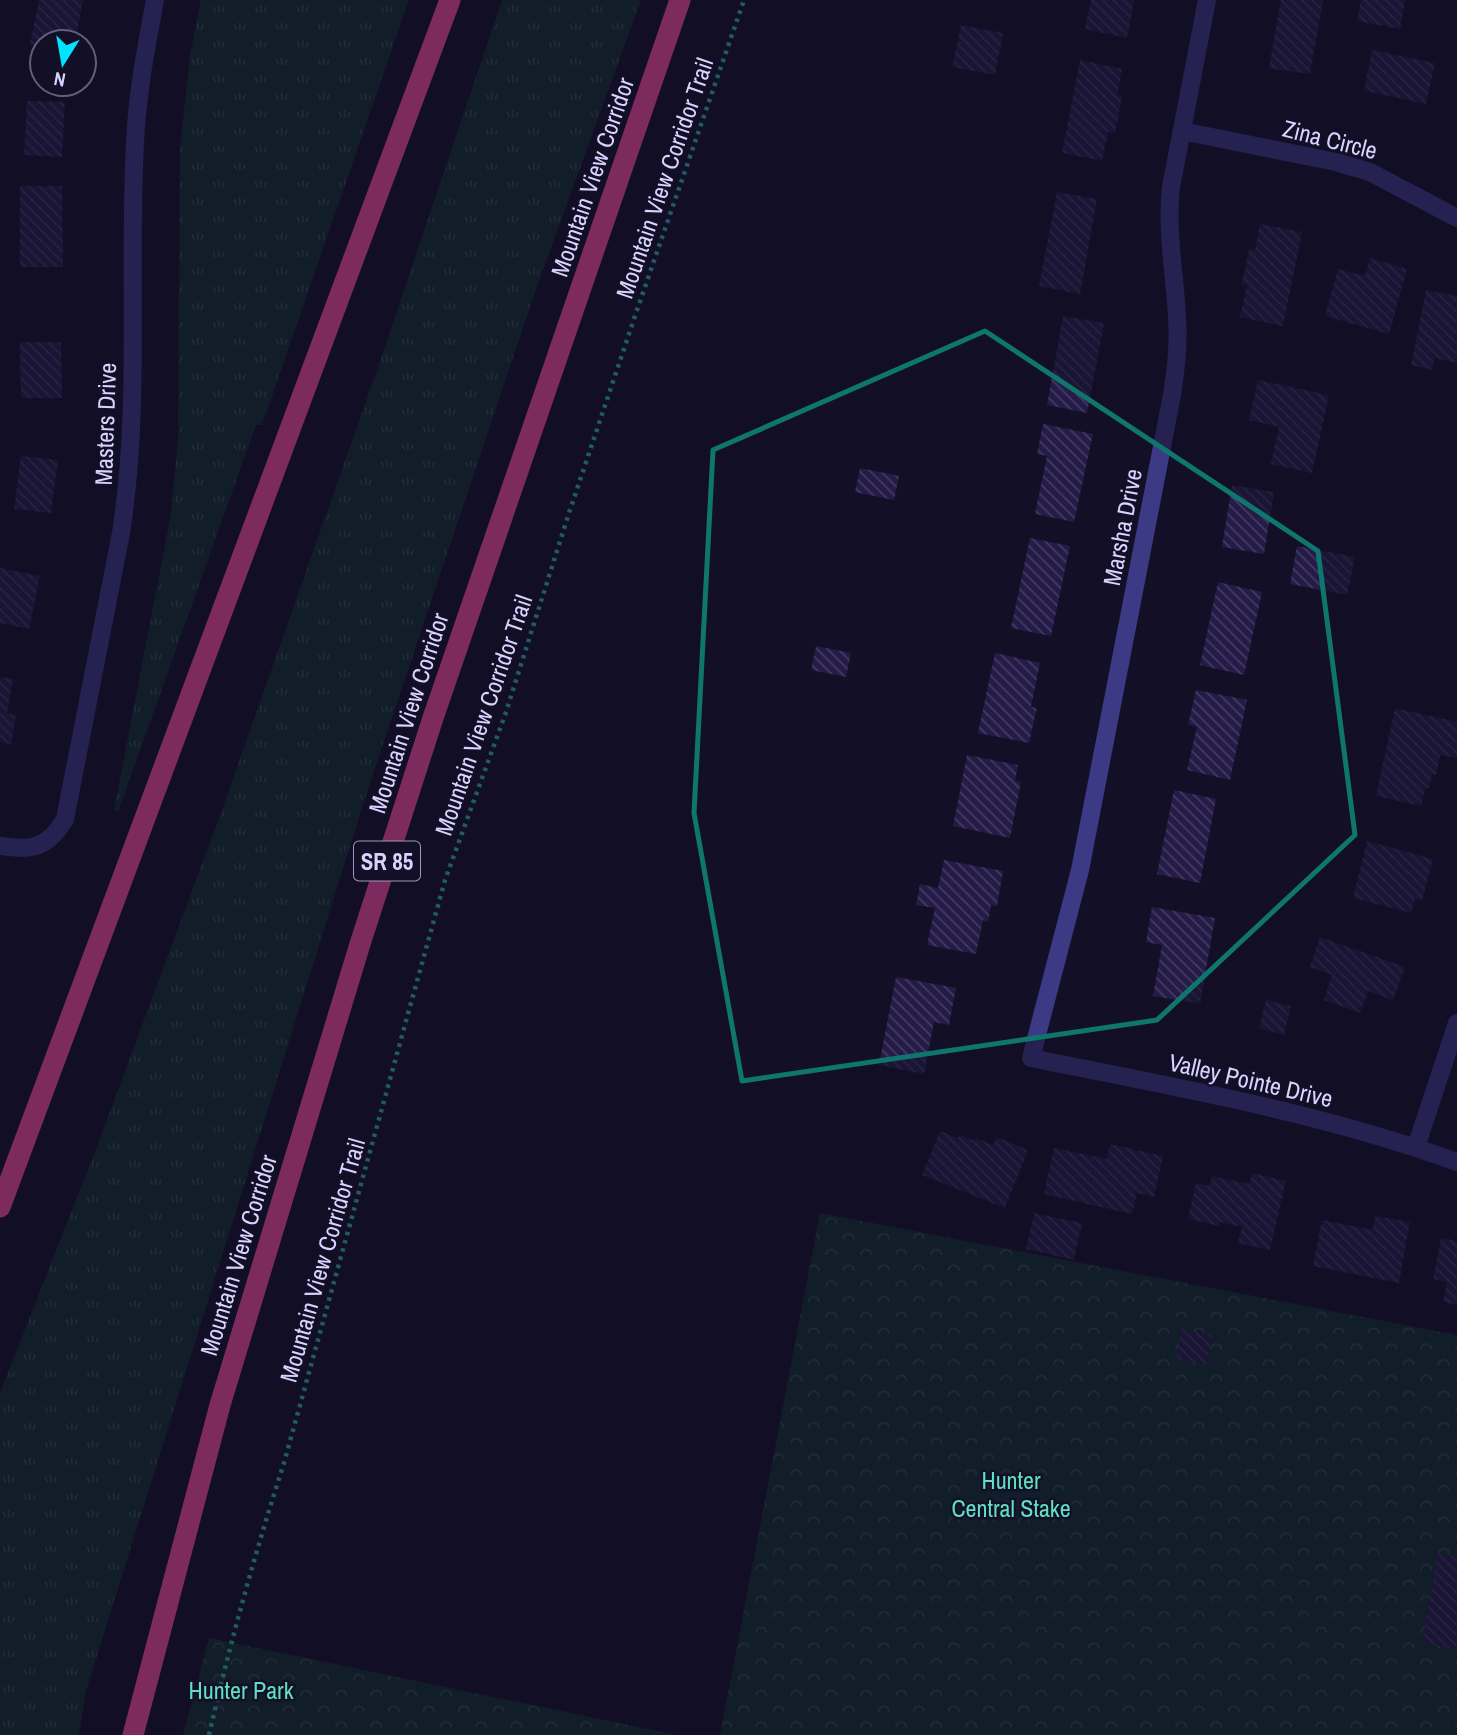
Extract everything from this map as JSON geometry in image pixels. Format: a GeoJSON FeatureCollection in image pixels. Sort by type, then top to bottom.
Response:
{"type":"FeatureCollection","features":[{"type":"Feature","properties":{"kind":"highway"},"geometry":{"type":"LineString","coordinates":[[0,1207],[450,0]]}},
{"type":"Feature","properties":{"kind":"highway","name":"Mountain View Corridor"},"geometry":{"type":"LineString","coordinates":[[133,1735],[220,1405],[360,944],[434,715],[680,0]]}},
{"type":"Feature","properties":{"kind":"street","name":"Masters Drive"},"geometry":{"type":"LineString","coordinates":[[0,846],[20,848],[49,841],[65,819],[127,497],[135,143],[140,78],[155,0]]}},
{"type":"Feature","properties":{"kind":"street","name":"Marsha Drive"},"geometry":{"type":"LineString","coordinates":[[1031,1058],[1080,870],[1172,395],[1176,370],[1177,320],[1169,208],[1207,0]]}},
{"type":"Feature","properties":{"kind":"street","name":"Zina Circle"},"geometry":{"type":"LineString","coordinates":[[1182,131],[1370,172],[1457,218]]}},
{"type":"Feature","properties":{"kind":"street"},"geometry":{"type":"LineString","coordinates":[[1416,1147],[1457,1023]]}},
{"type":"Feature","properties":{"kind":"street","name":"Valley Pointe Drive"},"geometry":{"type":"LineString","coordinates":[[1031,1058],[1247,1102],[1336,1124],[1457,1161]]}},
{"type":"Feature","properties":{"kind":"path","name":"Mountain View Corridor Trail"},"geometry":{"type":"LineString","coordinates":[[209,1735],[259,1539],[291,1437],[445,880],[505,715],[627,338],[744,0]]}},
{"type":"Feature","properties":{"kind":"highlighted area"},"geometry":{"type":"Polygon","coordinates":[[[985,331],[1318,551],[1355,835],[1157,1020],[742,1081],[694,813],[713,450],[985,331]]]}},
{"type":"Feature","properties":{"kind":"green space"},"geometry":{"type":"Polygon","coordinates":[[[201,0],[409,0],[262,425],[256,425],[118,812],[114,810],[171,514],[178,440],[180,148],[190,56],[201,0]]]}},
{"type":"Feature","properties":{"kind":"green space"},"geometry":{"type":"Polygon","coordinates":[[[502,0],[641,0],[536,289],[366,795],[86,1691],[79,1735],[0,1735],[0,1393],[96,1149],[221,813],[377,370],[502,0]]]}},
{"type":"Feature","properties":{"kind":"green space","name":"Hunter Central Stake"},"geometry":{"type":"Polygon","coordinates":[[[820,1213],[1457,1335],[1457,1735],[720,1735],[820,1213]]]}},
{"type":"Feature","properties":{"kind":"green space","name":"Hunter Park"},"geometry":{"type":"Polygon","coordinates":[[[209,1638],[677,1735],[183,1735],[209,1638]]]}},
{"type":"Feature","properties":{"kind":"building"},"geometry":{"type":"Polygon","coordinates":[[[39,0],[83,0],[78,28],[33,28],[39,0]]]}},
{"type":"Feature","properties":{"kind":"building"},"geometry":{"type":"Polygon","coordinates":[[[1091,0],[1134,0],[1127,38],[1085,29],[1091,0]]]}},
{"type":"Feature","properties":{"kind":"building"},"geometry":{"type":"Polygon","coordinates":[[[1281,0],[1323,0],[1310,74],[1269,68],[1281,0]]]}},
{"type":"Feature","properties":{"kind":"building"},"geometry":{"type":"Polygon","coordinates":[[[1361,0],[1405,0],[1400,29],[1357,21],[1361,0]]]}},
{"type":"Feature","properties":{"kind":"building"},"geometry":{"type":"Polygon","coordinates":[[[961,25],[1003,33],[995,75],[952,67],[961,25]]]}},
{"type":"Feature","properties":{"kind":"building"},"geometry":{"type":"Polygon","coordinates":[[[1372,50],[1435,63],[1426,104],[1364,91],[1372,50]]]}},
{"type":"Feature","properties":{"kind":"building"},"geometry":{"type":"Polygon","coordinates":[[[1080,60],[1122,69],[1117,95],[1122,96],[1115,133],[1108,132],[1102,161],[1062,153],[1080,60]]]}},
{"type":"Feature","properties":{"kind":"building"},"geometry":{"type":"Polygon","coordinates":[[[27,101],[65,102],[62,157],[24,155],[27,101]]]}},
{"type":"Feature","properties":{"kind":"building"},"geometry":{"type":"Polygon","coordinates":[[[20,186],[62,186],[63,267],[20,267],[20,186]]]}},
{"type":"Feature","properties":{"kind":"building"},"geometry":{"type":"Polygon","coordinates":[[[1057,192],[1097,199],[1080,294],[1039,286],[1057,192]]]}},
{"type":"Feature","properties":{"kind":"building"},"geometry":{"type":"Polygon","coordinates":[[[1260,224],[1302,232],[1283,326],[1240,317],[1247,285],[1242,284],[1249,249],[1255,250],[1260,224]]]}},
{"type":"Feature","properties":{"kind":"building"},"geometry":{"type":"Polygon","coordinates":[[[1370,258],[1407,269],[1389,334],[1325,316],[1338,269],[1365,276],[1370,258]]]}},
{"type":"Feature","properties":{"kind":"building"},"geometry":{"type":"Polygon","coordinates":[[[1426,290],[1457,296],[1457,363],[1434,358],[1432,370],[1411,365],[1426,290]]]}},
{"type":"Feature","properties":{"kind":"building"},"geometry":{"type":"Polygon","coordinates":[[[1063,316],[1104,323],[1087,413],[1047,405],[1063,316]]]}},
{"type":"Feature","properties":{"kind":"building"},"geometry":{"type":"Polygon","coordinates":[[[20,342],[61,342],[62,398],[21,398],[20,342]]]}},
{"type":"Feature","properties":{"kind":"building"},"geometry":{"type":"Polygon","coordinates":[[[1258,380],[1329,395],[1312,473],[1271,464],[1279,427],[1249,420],[1258,380]]]}},
{"type":"Feature","properties":{"kind":"building"},"geometry":{"type":"Polygon","coordinates":[[[1043,424],[1093,434],[1074,522],[1035,514],[1047,456],[1037,454],[1043,424]]]}},
{"type":"Feature","properties":{"kind":"building"},"geometry":{"type":"Polygon","coordinates":[[[21,456],[58,460],[51,513],[14,509],[21,456]]]}},
{"type":"Feature","properties":{"kind":"building"},"geometry":{"type":"Polygon","coordinates":[[[860,468],[899,476],[894,500],[855,492],[860,468]]]}},
{"type":"Feature","properties":{"kind":"building"},"geometry":{"type":"Polygon","coordinates":[[[1232,485],[1274,492],[1264,554],[1222,547],[1232,485]]]}},
{"type":"Feature","properties":{"kind":"building"},"geometry":{"type":"Polygon","coordinates":[[[1030,538],[1070,546],[1051,636],[1011,628],[1030,538]]]}},
{"type":"Feature","properties":{"kind":"building"},"geometry":{"type":"Polygon","coordinates":[[[1297,546],[1355,557],[1347,595],[1290,584],[1297,546]]]}},
{"type":"Feature","properties":{"kind":"building"},"geometry":{"type":"Polygon","coordinates":[[[0,568],[40,576],[29,629],[0,623],[0,568]]]}},
{"type":"Feature","properties":{"kind":"building"},"geometry":{"type":"Polygon","coordinates":[[[1218,582],[1262,592],[1244,675],[1200,665],[1218,582]]]}},
{"type":"Feature","properties":{"kind":"building"},"geometry":{"type":"Polygon","coordinates":[[[816,646],[851,653],[846,677],[811,670],[816,646]]]}},
{"type":"Feature","properties":{"kind":"building"},"geometry":{"type":"Polygon","coordinates":[[[995,653],[1040,663],[1031,707],[1037,708],[1029,743],[978,733],[995,653]]]}},
{"type":"Feature","properties":{"kind":"building"},"geometry":{"type":"Polygon","coordinates":[[[0,677],[13,679],[7,713],[16,715],[11,744],[0,742],[0,677]]]}},
{"type":"Feature","properties":{"kind":"building"},"geometry":{"type":"Polygon","coordinates":[[[1196,690],[1247,700],[1230,780],[1187,770],[1197,727],[1188,724],[1196,690]]]}},
{"type":"Feature","properties":{"kind":"building"},"geometry":{"type":"Polygon","coordinates":[[[1395,708],[1457,722],[1457,758],[1440,755],[1436,775],[1432,774],[1429,788],[1425,788],[1421,806],[1376,796],[1395,708]]]}},
{"type":"Feature","properties":{"kind":"building"},"geometry":{"type":"Polygon","coordinates":[[[967,755],[1018,765],[1015,781],[1021,782],[1010,838],[953,826],[967,755]]]}},
{"type":"Feature","properties":{"kind":"building"},"geometry":{"type":"Polygon","coordinates":[[[1174,790],[1216,799],[1200,883],[1157,874],[1174,790]]]}},
{"type":"Feature","properties":{"kind":"building"},"geometry":{"type":"Polygon","coordinates":[[[1367,841],[1433,859],[1422,901],[1415,899],[1411,913],[1353,898],[1367,841]]]}},
{"type":"Feature","properties":{"kind":"building"},"geometry":{"type":"Polygon","coordinates":[[[944,860],[1003,871],[997,906],[991,905],[988,922],[983,920],[976,954],[927,945],[935,908],[916,905],[920,884],[938,888],[944,860]]]}},
{"type":"Feature","properties":{"kind":"building"},"geometry":{"type":"Polygon","coordinates":[[[1152,907],[1215,918],[1200,1004],[1153,996],[1162,945],[1146,942],[1152,907]]]}},
{"type":"Feature","properties":{"kind":"building"},"geometry":{"type":"Polygon","coordinates":[[[1320,937],[1405,967],[1393,1000],[1368,991],[1360,1013],[1324,1000],[1332,975],[1310,967],[1320,937]]]}},
{"type":"Feature","properties":{"kind":"building"},"geometry":{"type":"Polygon","coordinates":[[[896,977],[956,988],[949,1025],[934,1022],[924,1074],[879,1065],[896,977]]]}},
{"type":"Feature","properties":{"kind":"building"},"geometry":{"type":"Polygon","coordinates":[[[1266,1000],[1291,1006],[1284,1035],[1259,1028],[1266,1000]]]}},
{"type":"Feature","properties":{"kind":"building"},"geometry":{"type":"Polygon","coordinates":[[[940,1131],[958,1138],[960,1135],[975,1141],[976,1138],[993,1145],[997,1137],[1028,1150],[1005,1208],[922,1175],[940,1131]]]}},
{"type":"Feature","properties":{"kind":"building"},"geometry":{"type":"Polygon","coordinates":[[[1110,1144],[1163,1156],[1154,1197],[1137,1193],[1132,1214],[1044,1194],[1054,1148],[1107,1159],[1110,1144]]]}},
{"type":"Feature","properties":{"kind":"building"},"geometry":{"type":"Polygon","coordinates":[[[1252,1173],[1286,1181],[1270,1250],[1238,1243],[1242,1227],[1220,1222],[1219,1226],[1188,1219],[1196,1183],[1209,1186],[1212,1176],[1249,1184],[1252,1173]]]}},
{"type":"Feature","properties":{"kind":"building"},"geometry":{"type":"Polygon","coordinates":[[[1034,1213],[1082,1223],[1074,1260],[1026,1249],[1034,1213]]]}},
{"type":"Feature","properties":{"kind":"building"},"geometry":{"type":"Polygon","coordinates":[[[1375,1216],[1410,1222],[1399,1283],[1313,1266],[1322,1220],[1373,1230],[1375,1216]]]}},
{"type":"Feature","properties":{"kind":"building"},"geometry":{"type":"Polygon","coordinates":[[[1441,1238],[1457,1241],[1457,1305],[1443,1302],[1447,1282],[1433,1279],[1441,1238]]]}},
{"type":"Feature","properties":{"kind":"building"},"geometry":{"type":"Polygon","coordinates":[[[1182,1329],[1212,1335],[1207,1364],[1176,1359],[1182,1329]]]}},
{"type":"Feature","properties":{"kind":"building"},"geometry":{"type":"Polygon","coordinates":[[[1438,1553],[1457,1557],[1457,1649],[1422,1643],[1438,1553]]]}}]}
